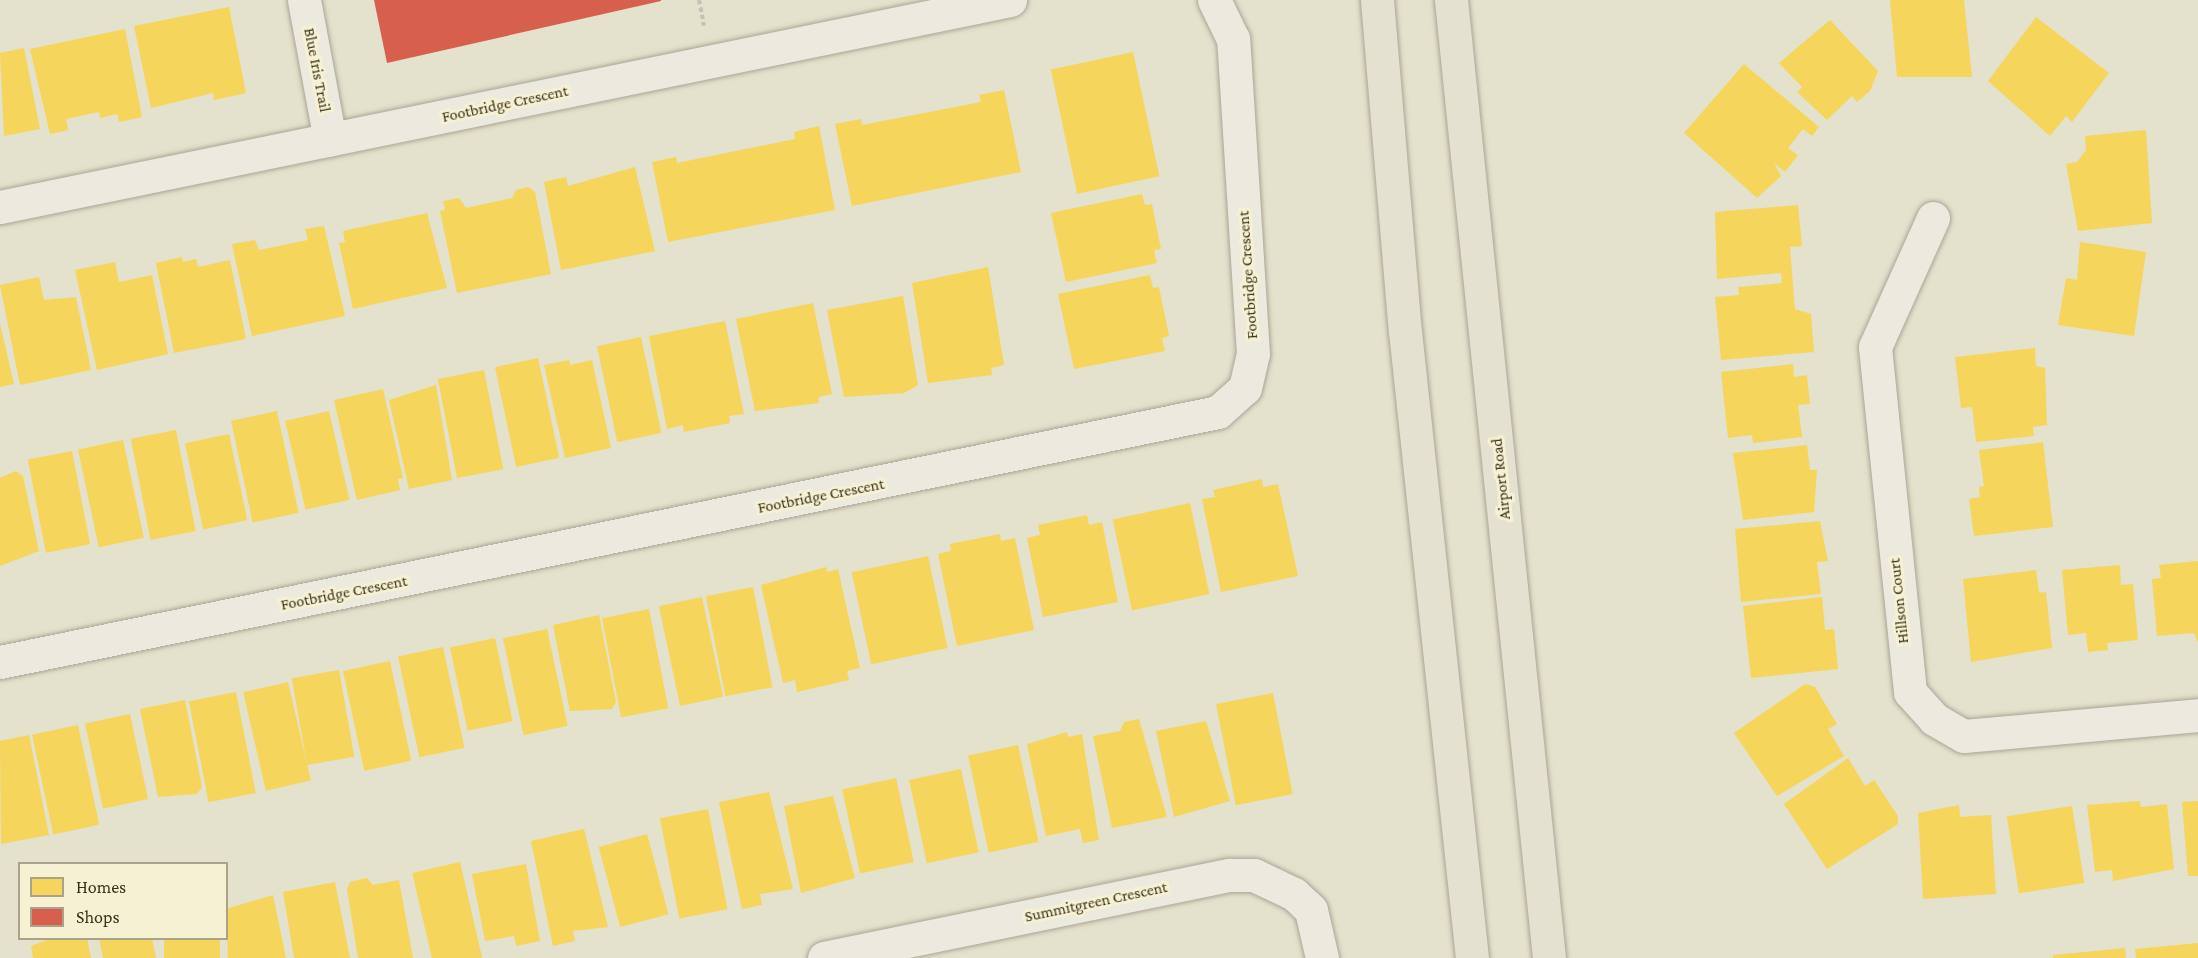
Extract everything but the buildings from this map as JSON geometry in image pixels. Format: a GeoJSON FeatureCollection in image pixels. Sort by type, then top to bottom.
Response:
{"type":"FeatureCollection","features":[{"type":"Feature","properties":{"kind":"main road"},"geometry":{"type":"LineString","coordinates":[[1377,0],[1406,342],[1472,958]]}},
{"type":"Feature","properties":{"kind":"main road","name":"Airport Road"},"geometry":{"type":"LineString","coordinates":[[1451,0],[1549,958]]}},
{"type":"Feature","properties":{"kind":"street","name":"Blue Iris Trail"},"geometry":{"type":"LineString","coordinates":[[304,0],[330,140]]}},
{"type":"Feature","properties":{"kind":"street","name":"Footbridge Crescent"},"geometry":{"type":"LineString","coordinates":[[0,207],[1010,0]]}},
{"type":"Feature","properties":{"kind":"street","name":"Footbridge Crescent"},"geometry":{"type":"LineString","coordinates":[[0,662],[1218,412],[1245,388],[1253,354],[1233,39],[1215,0]]}},
{"type":"Feature","properties":{"kind":"street","name":"Hillson Court"},"geometry":{"type":"LineString","coordinates":[[1933,218],[1875,347],[1910,692],[1934,718],[1964,736],[2198,715]]}},
{"type":"Feature","properties":{"kind":"street","name":"Summitgreen Crescent"},"geometry":{"type":"LineString","coordinates":[[824,958],[1230,875],[1254,875],[1294,894],[1311,910],[1322,958]]}},
{"type":"Feature","properties":{"kind":"path"},"geometry":{"type":"LineString","coordinates":[[699,0],[705,31]]}}]}
